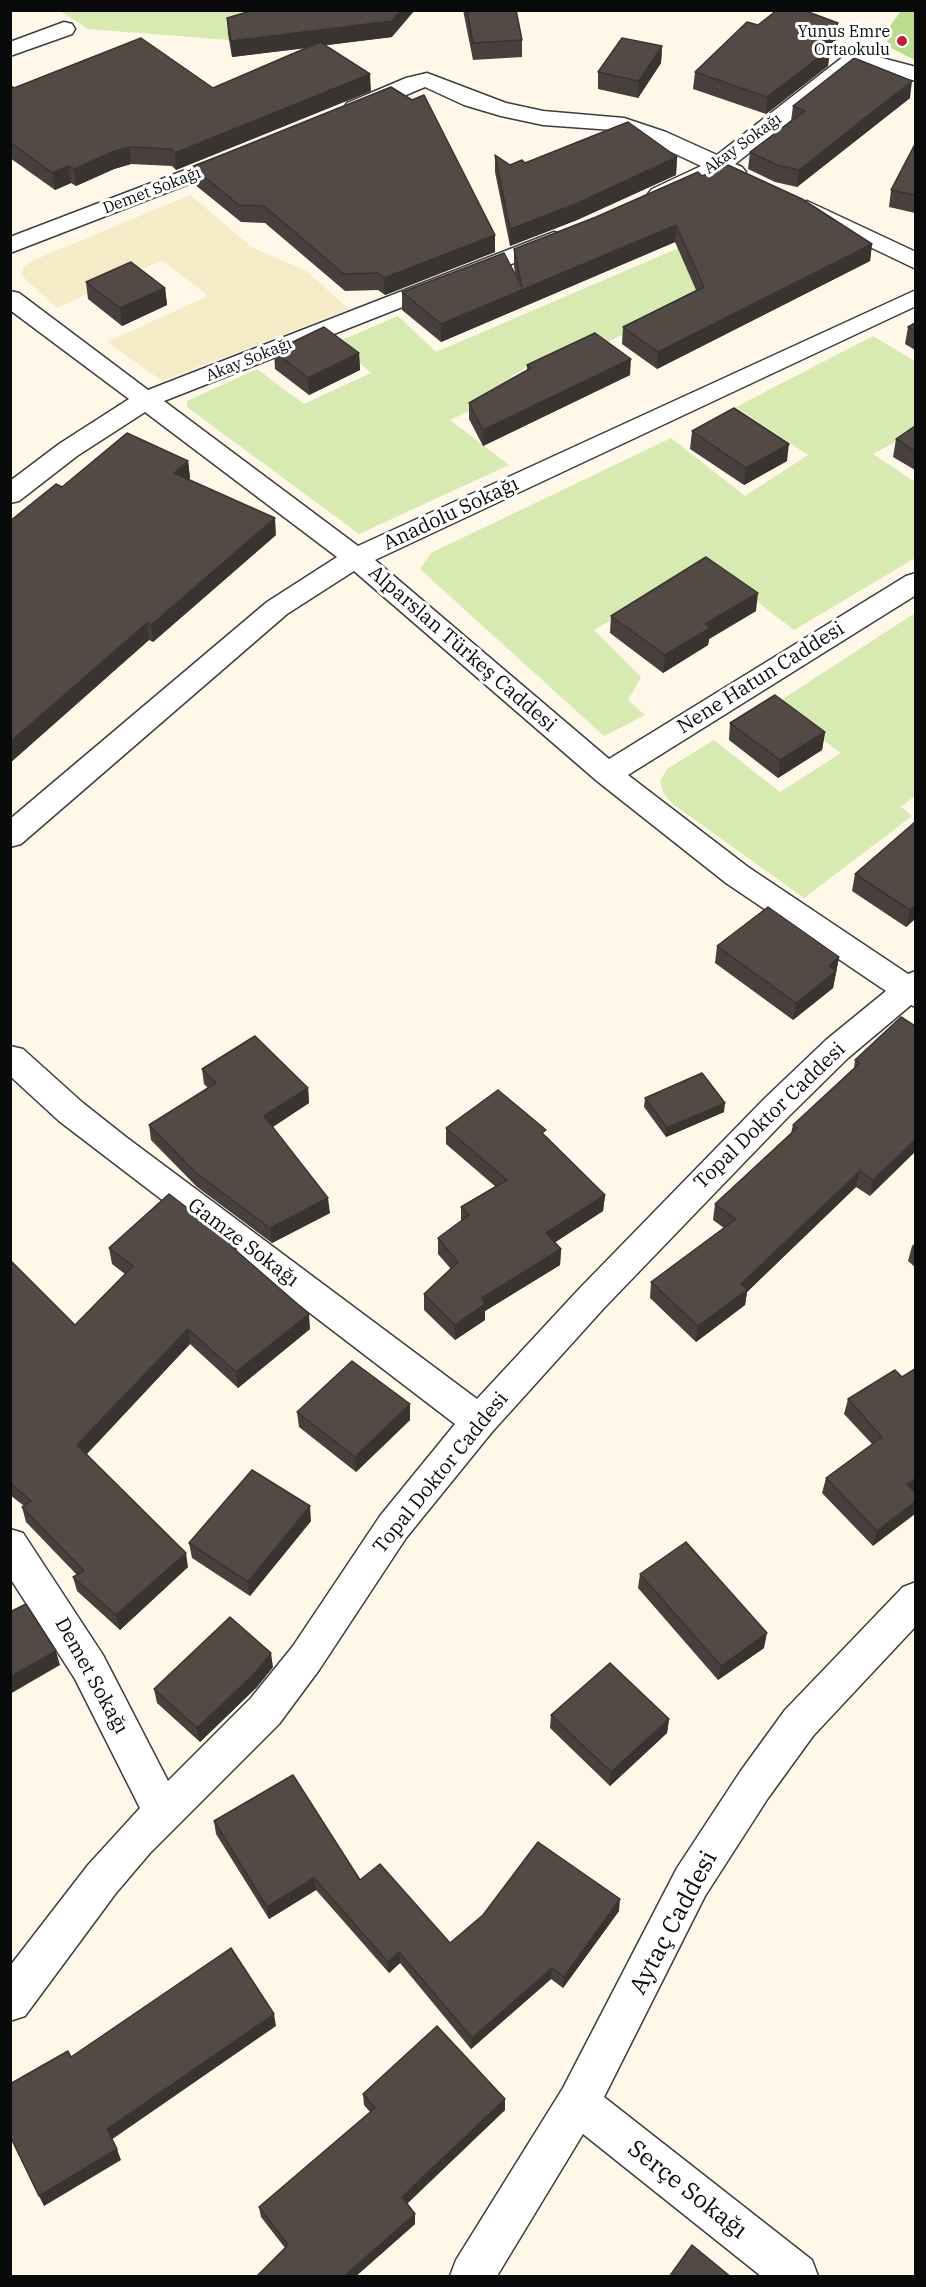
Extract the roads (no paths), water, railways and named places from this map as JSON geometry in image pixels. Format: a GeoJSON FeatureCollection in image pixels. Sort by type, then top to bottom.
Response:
{"type":"FeatureCollection","features":[{"type":"Feature","properties":{"kind":"street"},"geometry":{"type":"LineString","coordinates":[[10,50],[64,29]]}},
{"type":"Feature","properties":{"kind":"street","name":"Akay Sokağı"},"geometry":{"type":"LineString","coordinates":[[639,204],[691,181],[719,165],[856,58],[915,74]]}},
{"type":"Feature","properties":{"kind":"street"},"geometry":{"type":"LineString","coordinates":[[331,119],[414,83],[427,80],[472,100],[501,109],[543,118],[616,123],[658,136],[750,180]]}},
{"type":"Feature","properties":{"kind":"street","name":"Demet Sokağı"},"geometry":{"type":"LineString","coordinates":[[10,246],[255,150]]}},
{"type":"Feature","properties":{"kind":"street"},"geometry":{"type":"LineString","coordinates":[[791,201],[915,262]]}},
{"type":"Feature","properties":{"kind":"street","name":"Akay Sokağı"},"geometry":{"type":"LineString","coordinates":[[10,495],[68,450],[147,399],[576,231]]}},
{"type":"Feature","properties":{"kind":"street","name":"Anadolu Sokağı"},"geometry":{"type":"LineString","coordinates":[[10,836],[278,608],[356,558],[915,297]]}},
{"type":"Feature","properties":{"kind":"street","name":"Alparslan Türkeş Caddesi"},"geometry":{"type":"LineString","coordinates":[[10,298],[356,558],[607,774],[737,875],[913,989]]}},
{"type":"Feature","properties":{"kind":"street","name":"Nene Hatun Caddesi"},"geometry":{"type":"LineString","coordinates":[[607,774],[915,582]]}},
{"type":"Feature","properties":{"kind":"street","name":"Topal Doktor Caddesi"},"geometry":{"type":"LineString","coordinates":[[10,2001],[102,1879],[163,1812],[266,1711],[306,1658],[393,1527],[479,1421],[708,1176],[837,1049],[913,989]]}},
{"type":"Feature","properties":{"kind":"street","name":"Gamze Sokağı"},"geometry":{"type":"LineString","coordinates":[[12,1058],[71,1112],[106,1140],[479,1421]]}},
{"type":"Feature","properties":{"kind":"street","name":"Demet Sokağı"},"geometry":{"type":"LineString","coordinates":[[10,1545],[89,1667],[163,1812]]}},
{"type":"Feature","properties":{"kind":"street","name":"Aytaç Caddesi"},"geometry":{"type":"LineString","coordinates":[[472,2277],[578,2103],[691,1882],[754,1785],[799,1723],[915,1599]]}},
{"type":"Feature","properties":{"kind":"street","name":"Serçe Sokağı"},"geometry":{"type":"LineString","coordinates":[[578,2103],[796,2277]]}},
{"type":"Feature","properties":{"kind":"place","name":"Yunus Emre Ortaokulu"},"geometry":{"type":"Point","coordinates":[902,41]}}]}
